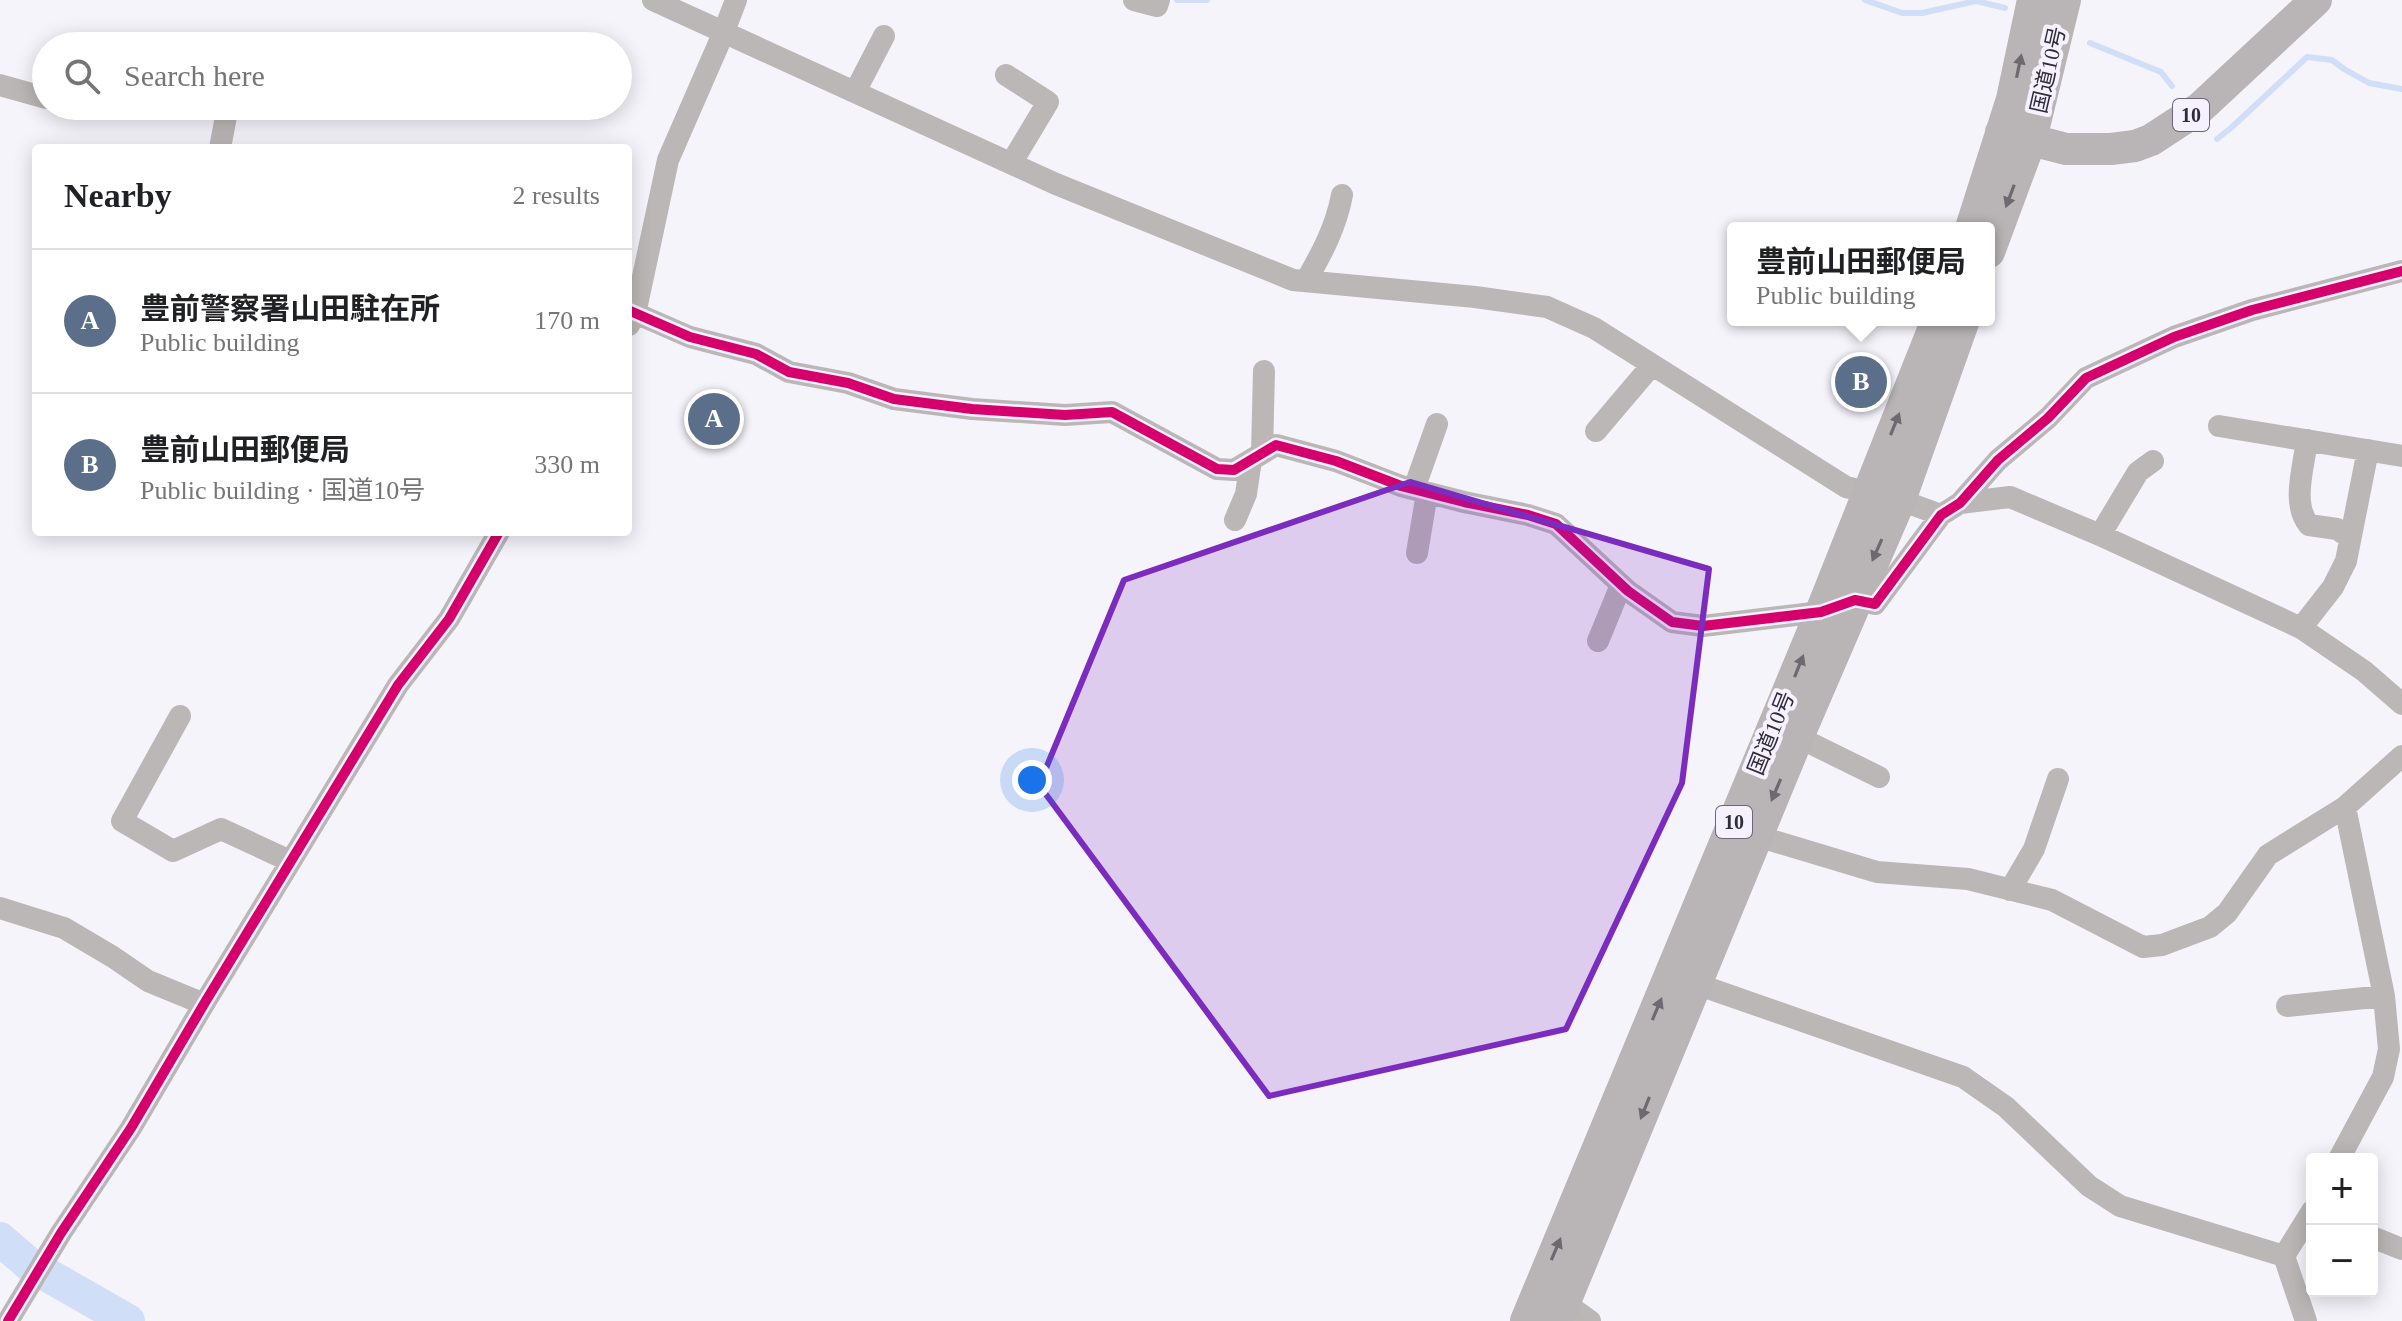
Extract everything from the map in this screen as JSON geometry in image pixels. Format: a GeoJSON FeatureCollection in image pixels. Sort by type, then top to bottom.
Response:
{"type":"FeatureCollection","features":[{"type":"Feature","properties":{"kind":"highway","name":"国道10号"},"geometry":{"type":"LineString","coordinates":[[1995,226],[2016,136],[2012,99],[2033,0]]}},
{"type":"Feature","properties":{"kind":"highway","name":"国道10号"},"geometry":{"type":"LineString","coordinates":[[1974,222],[2016,136],[2065,0]]}},
{"type":"Feature","properties":{"kind":"highway","name":"国道10号"},"geometry":{"type":"LineString","coordinates":[[2016,136],[2066,149],[2091,150],[2135,146],[2151,140],[2200,108],[2316,0]]}},
{"type":"Feature","properties":{"kind":"highway","name":"国道10号"},"geometry":{"type":"LineString","coordinates":[[1526,1321],[1563,1308],[1821,612],[1935,326]]}},
{"type":"Feature","properties":{"kind":"highway","name":"国道10号"},"geometry":{"type":"LineString","coordinates":[[1683,979],[1757,836],[1900,500],[1962,326]]}},
{"type":"Feature","properties":{"kind":"street"},"geometry":{"type":"LineString","coordinates":[[653,0],[1056,184],[1293,280],[1547,307],[1594,328],[1846,487],[1951,509],[2010,497],[2301,628],[2364,671],[2402,704]]}},
{"type":"Feature","properties":{"kind":"street"},"geometry":{"type":"LineString","coordinates":[[632,309],[668,160],[736,0]]}},
{"type":"Feature","properties":{"kind":"street"},"geometry":{"type":"LineString","coordinates":[[1134,0],[1157,6],[1159,0]]}},
{"type":"Feature","properties":{"kind":"street"},"geometry":{"type":"LineString","coordinates":[[855,92],[884,36]]}},
{"type":"Feature","properties":{"kind":"street"},"geometry":{"type":"LineString","coordinates":[[1006,75],[1048,102],[1012,162]]}},
{"type":"Feature","properties":{"kind":"street"},"geometry":{"type":"LineString","coordinates":[[0,85],[32,94]]}},
{"type":"Feature","properties":{"kind":"street"},"geometry":{"type":"LineString","coordinates":[[221,144],[225,120]]}},
{"type":"Feature","properties":{"kind":"street"},"geometry":{"type":"LineString","coordinates":[[1306,281],[1330,237],[1342,195]]}},
{"type":"Feature","properties":{"kind":"street"},"geometry":{"type":"LineString","coordinates":[[632,318],[756,354],[789,372],[848,383],[894,399],[972,409],[1065,415],[1112,412],[1217,469],[1234,470],[1276,445],[1336,461],[1420,491],[1528,515],[1556,524],[1621,585],[1672,622],[1703,626],[1821,612],[1855,600],[1875,604],[1951,509],[1998,460],[2048,418],[2086,378],[2174,337],[2252,310],[2402,271]]}},
{"type":"Feature","properties":{"kind":"street"},"geometry":{"type":"LineString","coordinates":[[1596,431],[1652,365]]}},
{"type":"Feature","properties":{"kind":"street"},"geometry":{"type":"LineString","coordinates":[[1235,520],[1256,457],[1264,371]]}},
{"type":"Feature","properties":{"kind":"street"},"geometry":{"type":"LineString","coordinates":[[1417,553],[1420,491],[1437,424]]}},
{"type":"Feature","properties":{"kind":"street"},"geometry":{"type":"LineString","coordinates":[[2219,426],[2402,456]]}},
{"type":"Feature","properties":{"kind":"street"},"geometry":{"type":"LineString","coordinates":[[2307,440],[2300,499],[2303,518],[2309,525],[2337,529],[2350,538]]}},
{"type":"Feature","properties":{"kind":"street"},"geometry":{"type":"LineString","coordinates":[[2301,628],[2333,587],[2346,561],[2368,450]]}},
{"type":"Feature","properties":{"kind":"street"},"geometry":{"type":"LineString","coordinates":[[2100,535],[2138,472],[2153,461]]}},
{"type":"Feature","properties":{"kind":"street"},"geometry":{"type":"LineString","coordinates":[[12,1314],[131,1128],[398,685],[449,619],[497,536]]}},
{"type":"Feature","properties":{"kind":"street"},"geometry":{"type":"LineString","coordinates":[[1598,641],[1621,585]]}},
{"type":"Feature","properties":{"kind":"street"},"geometry":{"type":"LineString","coordinates":[[180,716],[122,821],[173,851],[221,829],[290,861]]}},
{"type":"Feature","properties":{"kind":"street"},"geometry":{"type":"LineString","coordinates":[[1798,737],[1879,777]]}},
{"type":"Feature","properties":{"kind":"street"},"geometry":{"type":"LineString","coordinates":[[1757,836],[1877,872],[1968,879],[2052,900],[2143,947],[2162,945],[2210,927],[2227,913],[2268,855],[2345,807],[2402,756]]}},
{"type":"Feature","properties":{"kind":"street"},"geometry":{"type":"LineString","coordinates":[[2010,890],[2034,849],[2058,779]]}},
{"type":"Feature","properties":{"kind":"street"},"geometry":{"type":"LineString","coordinates":[[2342,1153],[2383,1077],[2389,1049],[2384,996],[2345,807]]}},
{"type":"Feature","properties":{"kind":"street"},"geometry":{"type":"LineString","coordinates":[[0,908],[64,928],[148,981],[204,1004]]}},
{"type":"Feature","properties":{"kind":"street"},"geometry":{"type":"LineString","coordinates":[[1683,979],[1963,1077],[2006,1107],[2089,1186],[2120,1206],[2284,1256]]}},
{"type":"Feature","properties":{"kind":"street"},"geometry":{"type":"LineString","coordinates":[[2287,1006],[2384,996]]}},
{"type":"Feature","properties":{"kind":"street"},"geometry":{"type":"LineString","coordinates":[[2284,1256],[2306,1222]]}},
{"type":"Feature","properties":{"kind":"street"},"geometry":{"type":"LineString","coordinates":[[2378,1239],[2402,1249]]}},
{"type":"Feature","properties":{"kind":"street"},"geometry":{"type":"LineString","coordinates":[[2284,1256],[2306,1321]]}},
{"type":"Feature","properties":{"kind":"highlighted area"},"geometry":{"type":"Polygon","coordinates":[[[1410,482],[1709,569],[1682,783],[1566,1029],[1269,1096],[1039,785],[1124,580],[1410,482]]]}},
{"type":"Feature","properties":{"kind":"waterway"},"geometry":{"type":"LineString","coordinates":[[1177,0],[1207,0]]}},
{"type":"Feature","properties":{"kind":"waterway"},"geometry":{"type":"LineString","coordinates":[[1865,0],[1902,13],[1922,13],[1976,1],[2005,8]]}},
{"type":"Feature","properties":{"kind":"waterway"},"geometry":{"type":"LineString","coordinates":[[2090,43],[2161,72],[2172,86]]}},
{"type":"Feature","properties":{"kind":"waterway"},"geometry":{"type":"LineString","coordinates":[[2217,139],[2307,57],[2332,60],[2369,83],[2402,89]]}},
{"type":"Feature","properties":{"kind":"waterway"},"geometry":{"type":"LineString","coordinates":[[0,1239],[30,1265],[128,1321]]}},
{"type":"Feature","properties":{"kind":"cycle path"},"geometry":{"type":"LineString","coordinates":[[632,312],[690,337],[756,354],[789,372],[848,383],[894,399],[972,409],[1065,415],[1112,412],[1217,469],[1234,470],[1276,445],[1336,461],[1401,486],[1528,515],[1556,524],[1628,591],[1672,622],[1703,626],[1821,612],[1855,600],[1875,604],[1941,515],[1960,503],[1998,460],[2048,418],[2086,378],[2174,337],[2252,310],[2402,271]]}},
{"type":"Feature","properties":{"kind":"cycle path"},"geometry":{"type":"LineString","coordinates":[[8,1321],[61,1233],[131,1128],[398,685],[449,619],[497,536]]}},
{"type":"Feature","properties":{"kind":"place","name":"豊前山田郵便局"},"geometry":{"type":"Point","coordinates":[1861,382]}},
{"type":"Feature","properties":{"kind":"place","name":"豊前警察署山田駐在所"},"geometry":{"type":"Point","coordinates":[714,419]}}]}
